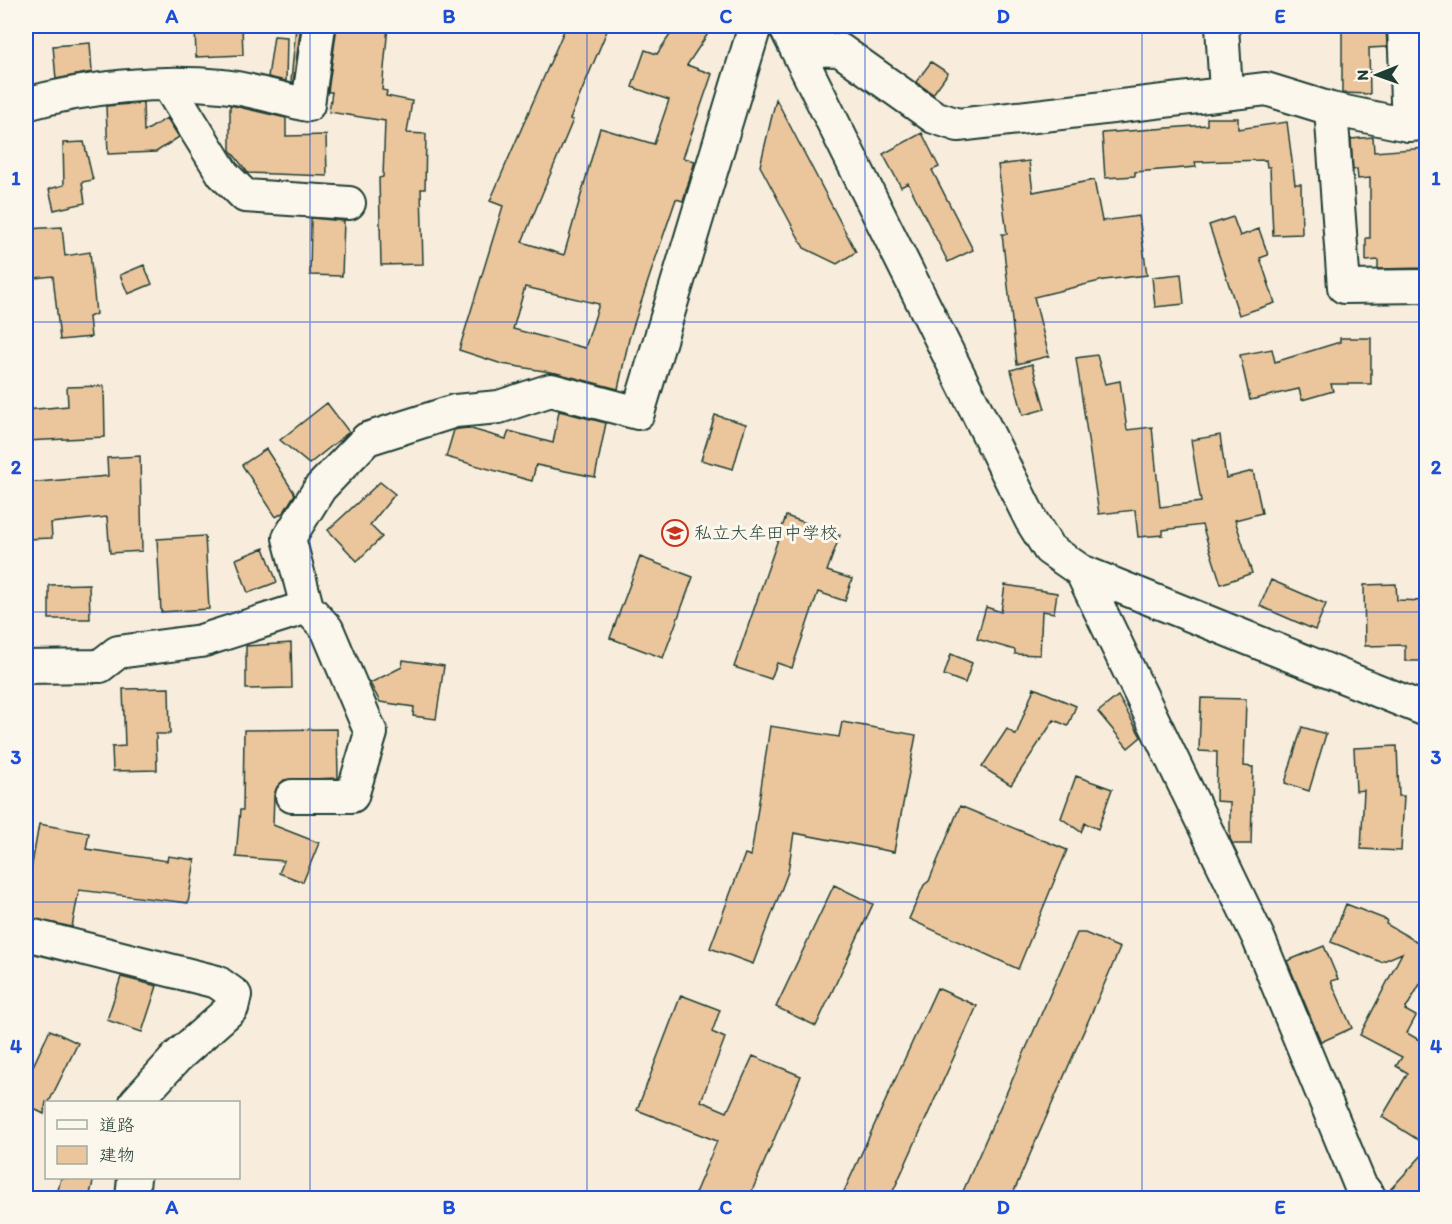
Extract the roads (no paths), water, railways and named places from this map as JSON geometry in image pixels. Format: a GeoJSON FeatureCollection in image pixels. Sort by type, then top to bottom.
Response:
{"type":"FeatureCollection","features":[{"type":"Feature","properties":{"kind":"street"},"geometry":{"type":"LineString","coordinates":[[26,104],[70,92],[168,85],[223,86],[308,105],[319,26]]}},
{"type":"Feature","properties":{"kind":"street"},"geometry":{"type":"LineString","coordinates":[[292,796],[352,796],[371,733],[327,629],[307,607],[289,538],[320,488],[367,439],[455,411],[499,407],[552,390],[638,413],[755,26]]}},
{"type":"Feature","properties":{"kind":"street"},"geometry":{"type":"LineString","coordinates":[[1222,26],[1226,92]]}},
{"type":"Feature","properties":{"kind":"street"},"geometry":{"type":"LineString","coordinates":[[791,37],[840,50],[934,117],[958,124],[1266,89],[1331,109],[1417,124],[1404,26]]}},
{"type":"Feature","properties":{"kind":"street"},"geometry":{"type":"LineString","coordinates":[[791,37],[1031,520],[1049,549],[1081,572],[1426,710]]}},
{"type":"Feature","properties":{"kind":"street"},"geometry":{"type":"LineString","coordinates":[[168,85],[223,174],[245,196],[349,203]]}},
{"type":"Feature","properties":{"kind":"street"},"geometry":{"type":"LineString","coordinates":[[1331,109],[1344,288],[1426,286]]}},
{"type":"Feature","properties":{"kind":"street"},"geometry":{"type":"LineString","coordinates":[[1081,572],[1258,937],[1360,1185],[1370,1198]]}},
{"type":"Feature","properties":{"kind":"street"},"geometry":{"type":"LineString","coordinates":[[26,667],[100,666],[118,652],[201,641],[307,607]]}},
{"type":"Feature","properties":{"kind":"street"},"geometry":{"type":"LineString","coordinates":[[26,934],[217,982],[235,995],[232,1008],[177,1057],[137,1101]]}},
{"type":"Feature","properties":{"kind":"street"},"geometry":{"type":"LineString","coordinates":[[132,1198],[134,1179]]}},
{"type":"Feature","properties":{"kind":"place","name":"私立大牟田中学校"},"geometry":{"type":"Point","coordinates":[675,533]}}]}
